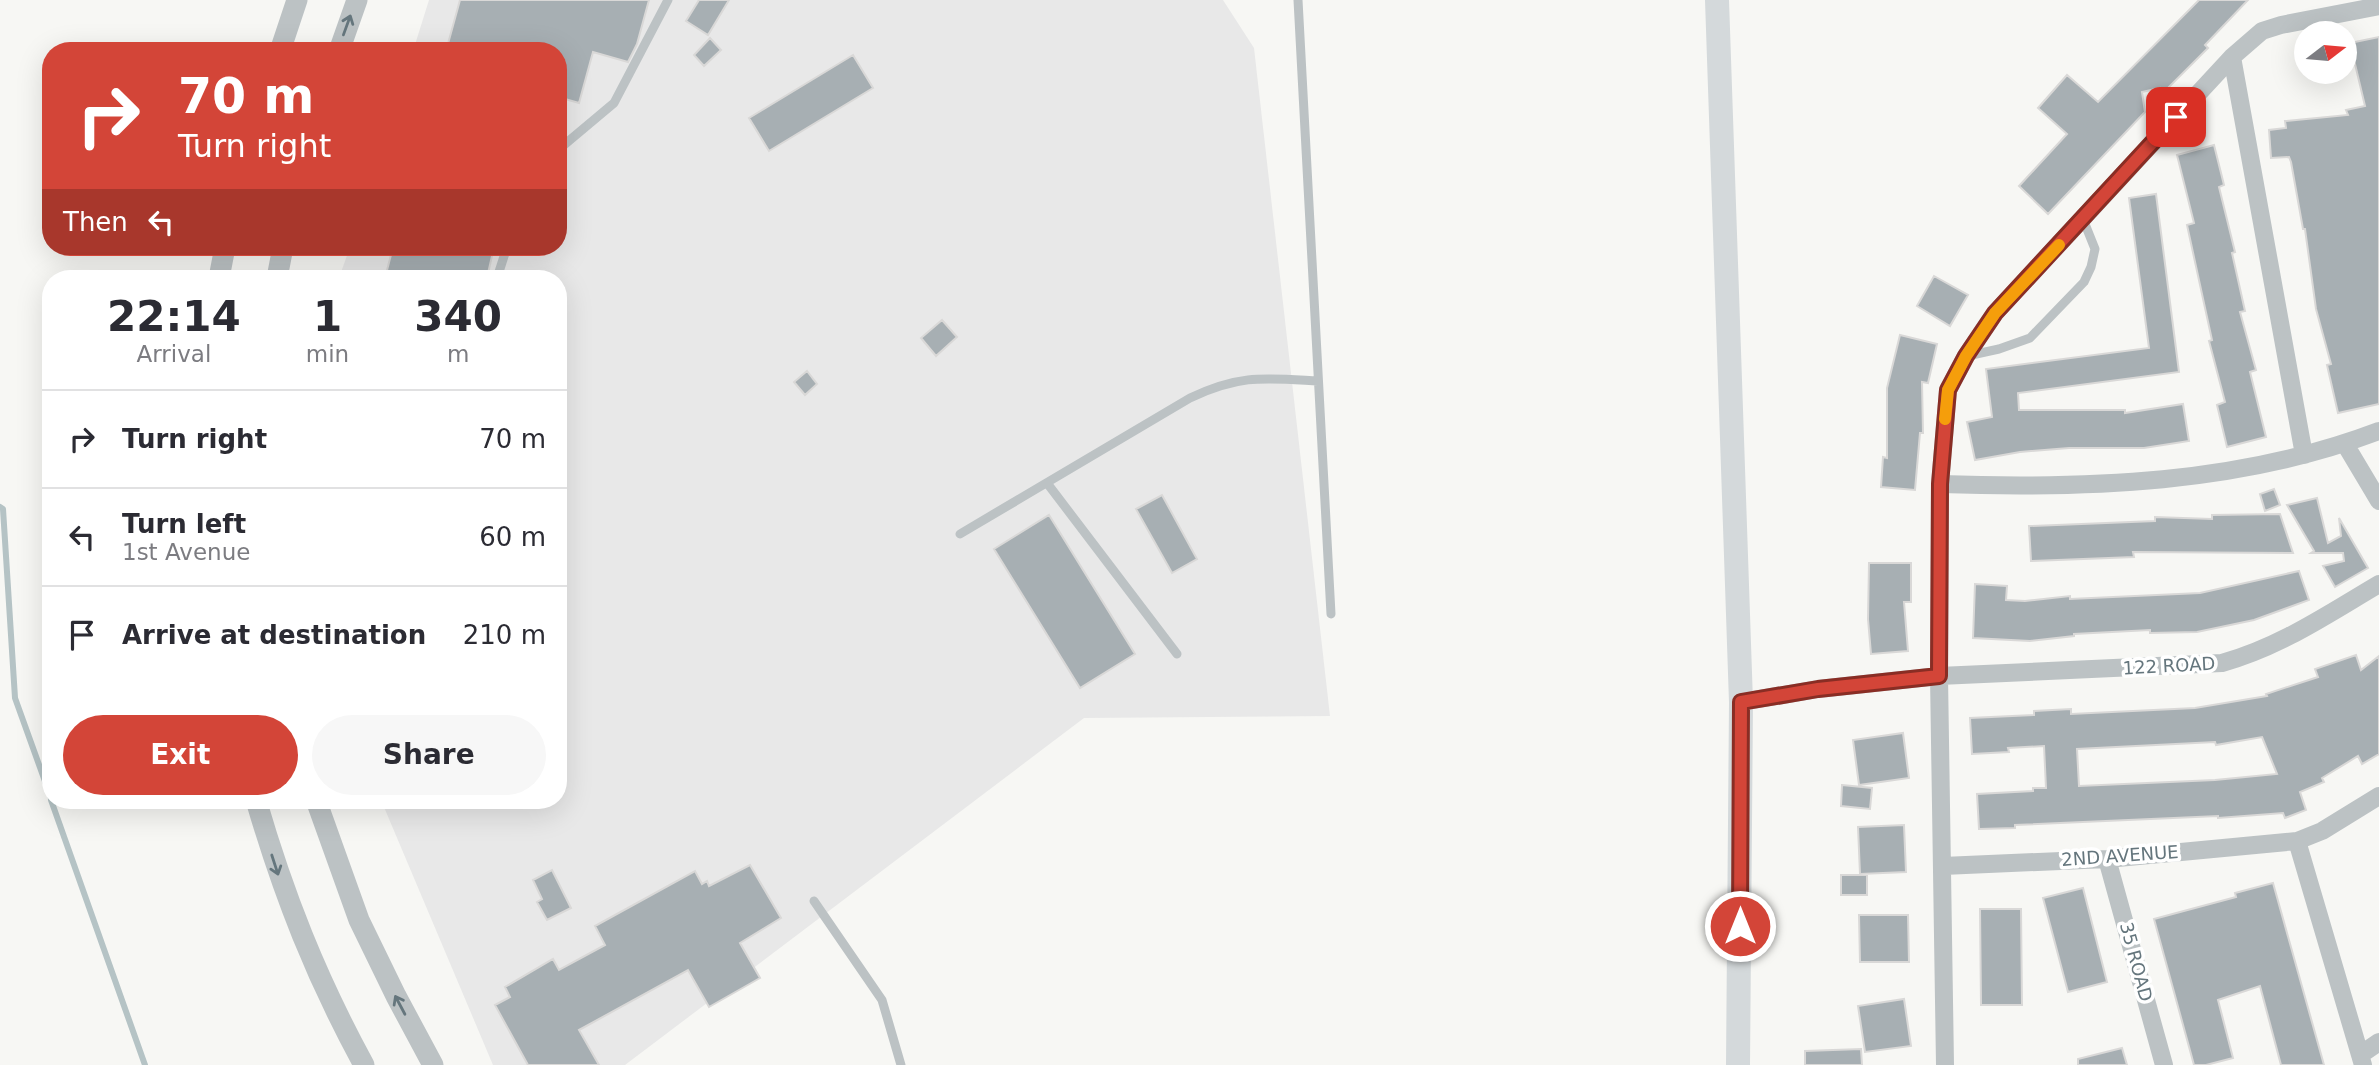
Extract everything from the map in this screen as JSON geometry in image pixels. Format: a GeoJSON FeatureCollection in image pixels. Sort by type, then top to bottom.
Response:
{"type":"FeatureCollection","features":[{"type":"Feature","properties":{"kind":"main road"},"geometry":{"type":"LineString","coordinates":[[1717,0],[1741,702],[1738,1065]]}},
{"type":"Feature","properties":{"kind":"street"},"geometry":{"type":"LineString","coordinates":[[283,42],[297,0]]}},
{"type":"Feature","properties":{"kind":"street"},"geometry":{"type":"LineString","coordinates":[[341,42],[357,0]]}},
{"type":"Feature","properties":{"kind":"street"},"geometry":{"type":"LineString","coordinates":[[1945,1065],[1939,676],[1940,484],[1948,390],[1966,356],[1995,313],[2232,57],[2262,31],[2280,25],[2379,6]]}},
{"type":"Feature","properties":{"kind":"street"},"geometry":{"type":"LineString","coordinates":[[2232,57],[2305,455]]}},
{"type":"Feature","properties":{"kind":"street"},"geometry":{"type":"LineString","coordinates":[[1940,484],[2077,485],[2172,479],[2251,467],[2305,455],[2379,431]]}},
{"type":"Feature","properties":{"kind":"street"},"geometry":{"type":"LineString","coordinates":[[2345,444],[2379,501]]}},
{"type":"Feature","properties":{"kind":"street","name":"122 ROAD"},"geometry":{"type":"LineString","coordinates":[[1741,702],[1818,689],[1939,676],[2222,663],[2255,654],[2379,584]]}},
{"type":"Feature","properties":{"kind":"street","name":"2ND AVENUE"},"geometry":{"type":"LineString","coordinates":[[1943,866],[2107,859],[2297,841],[2322,831],[2379,796]]}},
{"type":"Feature","properties":{"kind":"street"},"geometry":{"type":"LineString","coordinates":[[259,809],[275,867],[303,943],[364,1065]]}},
{"type":"Feature","properties":{"kind":"street"},"geometry":{"type":"LineString","coordinates":[[320,809],[359,920],[433,1065]]}},
{"type":"Feature","properties":{"kind":"street"},"geometry":{"type":"LineString","coordinates":[[2297,841],[2361,1060],[2379,1042]]}},
{"type":"Feature","properties":{"kind":"street","name":"35 ROAD"},"geometry":{"type":"LineString","coordinates":[[2107,859],[2164,1065]]}},
{"type":"Feature","properties":{"kind":"lane"},"geometry":{"type":"LineString","coordinates":[[567,142],[614,103],[668,0]]}},
{"type":"Feature","properties":{"kind":"lane"},"geometry":{"type":"LineString","coordinates":[[1298,0],[1331,614]]}},
{"type":"Feature","properties":{"kind":"lane"},"geometry":{"type":"LineString","coordinates":[[1966,356],[1999,349],[2030,338],[2084,282],[2095,249],[2083,219]]}},
{"type":"Feature","properties":{"kind":"lane"},"geometry":{"type":"LineString","coordinates":[[960,534],[1190,398],[1215,386],[1258,378],[1318,381]]}},
{"type":"Feature","properties":{"kind":"lane"},"geometry":{"type":"LineString","coordinates":[[1047,483],[1177,654]]}},
{"type":"Feature","properties":{"kind":"lane"},"geometry":{"type":"LineString","coordinates":[[814,901],[882,1000],[901,1065]]}},
{"type":"Feature","properties":{"kind":"shaded area"},"geometry":{"type":"Polygon","coordinates":[[[429,0],[1223,0],[1254,48],[1330,716],[1084,718],[625,1065],[493,1065],[385,809],[567,809],[567,270],[342,270],[347,256],[567,256],[567,42],[416,42],[429,0]]]}},
{"type":"Feature","properties":{"kind":"building"},"geometry":{"type":"Polygon","coordinates":[[[460,0],[649,0],[637,44],[628,62],[593,52],[579,103],[567,100],[567,42],[448,42],[460,0]]]}},
{"type":"Feature","properties":{"kind":"building"},"geometry":{"type":"Polygon","coordinates":[[[699,0],[729,0],[708,35],[686,21],[699,0]]]}},
{"type":"Feature","properties":{"kind":"building"},"geometry":{"type":"Polygon","coordinates":[[[2199,0],[2248,0],[2205,45],[2208,48],[2162,94],[2160,88],[2142,92],[2145,112],[2048,214],[2019,186],[2067,134],[2038,108],[2067,75],[2098,102],[2199,0]]]}},
{"type":"Feature","properties":{"kind":"building"},"geometry":{"type":"Polygon","coordinates":[[[2379,37],[2379,404],[2338,413],[2327,365],[2331,364],[2316,309],[2305,229],[2291,162],[2289,157],[2271,158],[2269,130],[2286,128],[2285,121],[2348,115],[2346,110],[2365,106],[2357,72],[2357,42],[2379,37]]]}},
{"type":"Feature","properties":{"kind":"building"},"geometry":{"type":"Polygon","coordinates":[[[710,38],[721,50],[704,66],[694,55],[710,38]]]}},
{"type":"Feature","properties":{"kind":"building"},"geometry":{"type":"Polygon","coordinates":[[[853,55],[873,88],[769,151],[749,118],[853,55]]]}},
{"type":"Feature","properties":{"kind":"building"},"geometry":{"type":"Polygon","coordinates":[[[2214,145],[2224,185],[2219,187],[2235,252],[2232,253],[2245,311],[2240,312],[2256,370],[2250,372],[2266,437],[2227,447],[2217,405],[2225,402],[2209,341],[2212,340],[2187,225],[2194,223],[2177,155],[2214,145]]]}},
{"type":"Feature","properties":{"kind":"building"},"geometry":{"type":"Polygon","coordinates":[[[2156,194],[2179,372],[2018,393],[2019,410],[2125,410],[2125,413],[2183,404],[2189,441],[2144,448],[2069,448],[2020,452],[1975,460],[1967,422],[1992,417],[1986,369],[2149,348],[2129,198],[2156,194]]]}},
{"type":"Feature","properties":{"kind":"building"},"geometry":{"type":"Polygon","coordinates":[[[391,256],[492,256],[489,270],[387,270],[391,256]]]}},
{"type":"Feature","properties":{"kind":"building"},"geometry":{"type":"Polygon","coordinates":[[[1934,276],[1968,295],[1950,326],[1917,306],[1934,276]]]}},
{"type":"Feature","properties":{"kind":"building"},"geometry":{"type":"Polygon","coordinates":[[[942,320],[957,337],[936,356],[921,338],[942,320]]]}},
{"type":"Feature","properties":{"kind":"building"},"geometry":{"type":"Polygon","coordinates":[[[1900,335],[1937,344],[1928,383],[1922,382],[1923,433],[1920,433],[1915,490],[1881,487],[1883,457],[1887,458],[1887,388],[1900,335]]]}},
{"type":"Feature","properties":{"kind":"building"},"geometry":{"type":"Polygon","coordinates":[[[807,371],[817,384],[805,395],[794,382],[807,371]]]}},
{"type":"Feature","properties":{"kind":"building"},"geometry":{"type":"Polygon","coordinates":[[[2274,489],[2280,505],[2265,511],[2260,494],[2274,489]]]}},
{"type":"Feature","properties":{"kind":"building"},"geometry":{"type":"Polygon","coordinates":[[[1162,495],[1197,559],[1172,573],[1136,509],[1162,495]]]}},
{"type":"Feature","properties":{"kind":"building"},"geometry":{"type":"Polygon","coordinates":[[[2317,498],[2328,543],[2341,536],[2339,518],[2368,568],[2335,587],[2323,566],[2344,561],[2343,553],[2311,553],[2314,551],[2287,505],[2317,498]]]}},
{"type":"Feature","properties":{"kind":"building"},"geometry":{"type":"Polygon","coordinates":[[[2280,514],[2293,553],[2133,552],[2134,557],[2031,561],[2029,526],[2155,521],[2155,517],[2212,519],[2212,515],[2280,514]]]}},
{"type":"Feature","properties":{"kind":"building"},"geometry":{"type":"Polygon","coordinates":[[[1049,515],[1135,654],[1080,688],[994,549],[1049,515]]]}},
{"type":"Feature","properties":{"kind":"building"},"geometry":{"type":"Polygon","coordinates":[[[1869,563],[1911,563],[1911,602],[1904,602],[1908,651],[1871,654],[1868,619],[1869,563]]]}},
{"type":"Feature","properties":{"kind":"building"},"geometry":{"type":"Polygon","coordinates":[[[2299,571],[2309,600],[2254,620],[2197,632],[2150,633],[2150,630],[2074,634],[2030,641],[1973,638],[1975,584],[2007,586],[2006,600],[2025,601],[2070,596],[2070,599],[2200,593],[2299,571]]]}},
{"type":"Feature","properties":{"kind":"building"},"geometry":{"type":"Polygon","coordinates":[[[2356,655],[2361,670],[2379,656],[2379,754],[2362,764],[2358,756],[2322,778],[2324,782],[2300,792],[2306,810],[2285,818],[2283,813],[2015,825],[2015,828],[1979,829],[1977,794],[2046,788],[2044,746],[1972,754],[1970,718],[2034,715],[2034,711],[2071,709],[2071,714],[2195,708],[2267,696],[2266,694],[2318,677],[2315,669],[2356,655]],[[2262,737],[2216,745],[2215,742],[2077,749],[2079,786],[2215,780],[2277,774],[2262,737]]]}},
{"type":"Feature","properties":{"kind":"building"},"geometry":{"type":"Polygon","coordinates":[[[1903,733],[1909,778],[1859,785],[1853,740],[1903,733]]]}},
{"type":"Feature","properties":{"kind":"building"},"geometry":{"type":"Polygon","coordinates":[[[1842,785],[1872,788],[1870,809],[1841,806],[1842,785]]]}},
{"type":"Feature","properties":{"kind":"building"},"geometry":{"type":"Polygon","coordinates":[[[1904,825],[1906,872],[1860,874],[1858,827],[1904,825]]]}},
{"type":"Feature","properties":{"kind":"building"},"geometry":{"type":"Polygon","coordinates":[[[750,865],[781,918],[740,943],[760,978],[709,1007],[688,970],[579,1030],[599,1065],[528,1065],[495,1005],[510,997],[505,987],[553,959],[559,970],[605,945],[595,926],[695,871],[702,884],[707,881],[709,886],[750,865]]]}},
{"type":"Feature","properties":{"kind":"building"},"geometry":{"type":"Polygon","coordinates":[[[552,870],[571,908],[547,920],[537,902],[542,899],[533,880],[552,870]]]}},
{"type":"Feature","properties":{"kind":"building"},"geometry":{"type":"Polygon","coordinates":[[[1841,875],[1867,875],[1867,895],[1841,895],[1841,875]]]}},
{"type":"Feature","properties":{"kind":"building"},"geometry":{"type":"Polygon","coordinates":[[[2273,883],[2324,1065],[2281,1065],[2260,986],[2218,1000],[2233,1058],[2206,1065],[2194,1065],[2154,919],[2236,897],[2235,893],[2273,883]]]}},
{"type":"Feature","properties":{"kind":"building"},"geometry":{"type":"Polygon","coordinates":[[[2083,888],[2107,982],[2068,992],[2043,898],[2083,888]]]}},
{"type":"Feature","properties":{"kind":"building"},"geometry":{"type":"Polygon","coordinates":[[[1980,909],[2021,909],[2022,1005],[1981,1005],[1980,909]]]}},
{"type":"Feature","properties":{"kind":"building"},"geometry":{"type":"Polygon","coordinates":[[[1859,915],[1908,915],[1909,962],[1860,962],[1859,915]]]}},
{"type":"Feature","properties":{"kind":"building"},"geometry":{"type":"Polygon","coordinates":[[[1904,999],[1911,1046],[1865,1052],[1858,1006],[1904,999]]]}},
{"type":"Feature","properties":{"kind":"building"},"geometry":{"type":"Polygon","coordinates":[[[2122,1048],[2127,1065],[2078,1065],[2078,1059],[2122,1048]]]}},
{"type":"Feature","properties":{"kind":"building"},"geometry":{"type":"Polygon","coordinates":[[[1861,1049],[1862,1065],[1805,1065],[1805,1051],[1861,1049]]]}},
{"type":"Feature","properties":{"kind":"waterway"},"geometry":{"type":"LineString","coordinates":[[0,507],[3,509],[15,698],[42,773]]}},
{"type":"Feature","properties":{"kind":"waterway"},"geometry":{"type":"LineString","coordinates":[[54,809],[145,1065]]}},
{"type":"Feature","properties":{"kind":"slow traffic"},"geometry":{"type":"LineString","coordinates":[[1945,419],[1948,390],[1966,356],[1995,313],[2059,245]]}},
{"type":"Feature","properties":{"kind":"route"},"geometry":{"type":"LineString","coordinates":[[1740,926],[1741,702],[1818,689],[1939,676],[1940,484],[1948,390],[1966,356],[1995,313],[2176,117]]}}]}
